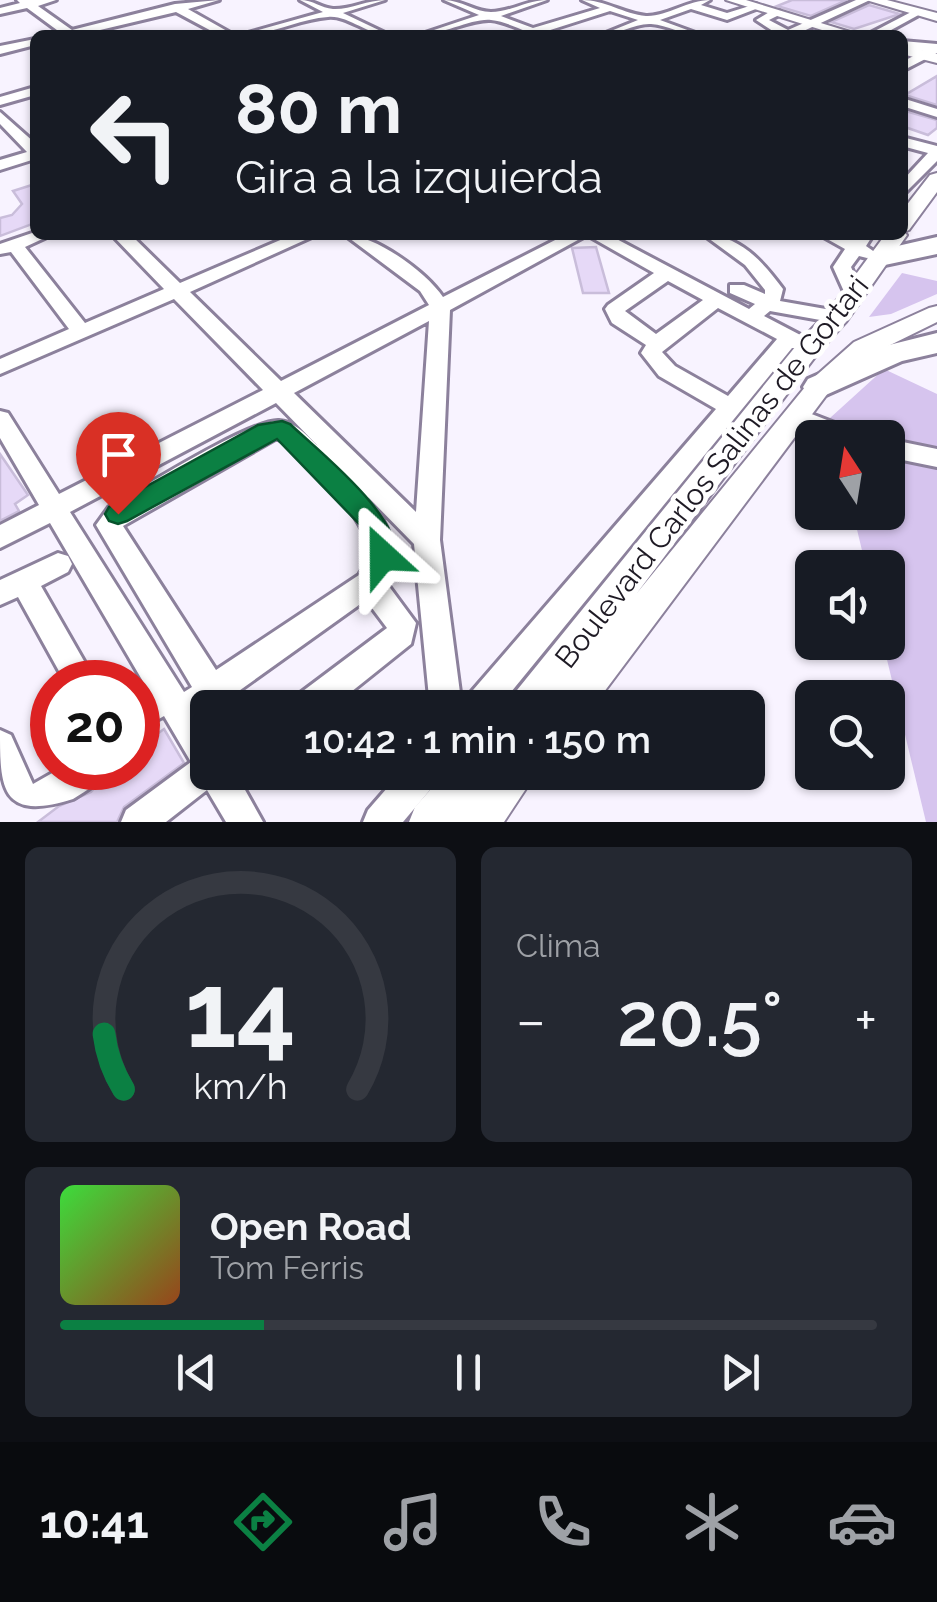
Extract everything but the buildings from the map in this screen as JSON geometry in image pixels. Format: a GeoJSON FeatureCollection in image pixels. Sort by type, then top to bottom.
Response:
{"type":"FeatureCollection","features":[{"type":"Feature","properties":{"kind":"highway"},"geometry":{"type":"LineString","coordinates":[[873,244],[915,253],[937,245]]}},
{"type":"Feature","properties":{"kind":"highway"},"geometry":{"type":"LineString","coordinates":[[819,386],[852,370],[931,346]]}},
{"type":"Feature","properties":{"kind":"main road"},"geometry":{"type":"LineString","coordinates":[[732,0],[840,30]]}},
{"type":"Feature","properties":{"kind":"main road"},"geometry":{"type":"LineString","coordinates":[[872,0],[937,16]]}},
{"type":"Feature","properties":{"kind":"main road"},"geometry":{"type":"LineString","coordinates":[[908,47],[934,53]]}},
{"type":"Feature","properties":{"kind":"main road"},"geometry":{"type":"LineString","coordinates":[[908,212],[922,179]]}},
{"type":"Feature","properties":{"kind":"main road","name":"Boulevard Carlos Salinas de Gortari"},"geometry":{"type":"LineString","coordinates":[[540,690],[799,343],[845,304],[873,244]]}},
{"type":"Feature","properties":{"kind":"main road","name":"Boulevard Carlos Salinas de Gortari"},"geometry":{"type":"LineString","coordinates":[[582,690],[819,386],[862,348],[937,312]]}},
{"type":"Feature","properties":{"kind":"main road"},"geometry":{"type":"LineString","coordinates":[[430,822],[458,790]]}},
{"type":"Feature","properties":{"kind":"main road"},"geometry":{"type":"LineString","coordinates":[[478,822],[503,790]]}},
{"type":"Feature","properties":{"kind":"street"},"geometry":{"type":"LineString","coordinates":[[0,11],[26,2],[51,0]]}},
{"type":"Feature","properties":{"kind":"street"},"geometry":{"type":"LineString","coordinates":[[163,0],[219,30]]}},
{"type":"Feature","properties":{"kind":"street"},"geometry":{"type":"LineString","coordinates":[[89,30],[214,0]]}},
{"type":"Feature","properties":{"kind":"street"},"geometry":{"type":"LineString","coordinates":[[304,0],[372,30]]}},
{"type":"Feature","properties":{"kind":"street"},"geometry":{"type":"LineString","coordinates":[[265,30],[380,0]]}},
{"type":"Feature","properties":{"kind":"street"},"geometry":{"type":"LineString","coordinates":[[449,0],[527,30]]}},
{"type":"Feature","properties":{"kind":"street"},"geometry":{"type":"LineString","coordinates":[[442,30],[542,0]]}},
{"type":"Feature","properties":{"kind":"street"},"geometry":{"type":"LineString","coordinates":[[587,0],[679,30]]}},
{"type":"Feature","properties":{"kind":"street"},"geometry":{"type":"LineString","coordinates":[[795,30],[865,0]]}},
{"type":"Feature","properties":{"kind":"street"},"geometry":{"type":"LineString","coordinates":[[26,2],[62,30]]}},
{"type":"Feature","properties":{"kind":"street"},"geometry":{"type":"LineString","coordinates":[[621,30],[692,2],[727,16],[756,7]]}},
{"type":"Feature","properties":{"kind":"street"},"geometry":{"type":"LineString","coordinates":[[548,30],[610,8]]}},
{"type":"Feature","properties":{"kind":"street"},"geometry":{"type":"LineString","coordinates":[[883,30],[919,12]]}},
{"type":"Feature","properties":{"kind":"street"},"geometry":{"type":"LineString","coordinates":[[775,13],[761,20],[779,30]]}},
{"type":"Feature","properties":{"kind":"street"},"geometry":{"type":"LineString","coordinates":[[816,21],[855,30]]}},
{"type":"Feature","properties":{"kind":"street"},"geometry":{"type":"LineString","coordinates":[[0,50],[30,43]]}},
{"type":"Feature","properties":{"kind":"street"},"geometry":{"type":"LineString","coordinates":[[908,65],[934,53]]}},
{"type":"Feature","properties":{"kind":"street"},"geometry":{"type":"LineString","coordinates":[[0,100],[30,92]]}},
{"type":"Feature","properties":{"kind":"street"},"geometry":{"type":"LineString","coordinates":[[908,104],[937,114]]}},
{"type":"Feature","properties":{"kind":"street"},"geometry":{"type":"LineString","coordinates":[[0,116],[30,148]]}},
{"type":"Feature","properties":{"kind":"street"},"geometry":{"type":"LineString","coordinates":[[908,143],[937,152],[922,179]]}},
{"type":"Feature","properties":{"kind":"street"},"geometry":{"type":"LineString","coordinates":[[0,165],[30,155]]}},
{"type":"Feature","properties":{"kind":"street"},"geometry":{"type":"LineString","coordinates":[[126,240],[427,540]]}},
{"type":"Feature","properties":{"kind":"street"},"geometry":{"type":"LineString","coordinates":[[0,368],[295,240]]}},
{"type":"Feature","properties":{"kind":"street"},"geometry":{"type":"LineString","coordinates":[[361,240],[427,287],[440,306],[427,540],[444,690]]}},
{"type":"Feature","properties":{"kind":"street"},"geometry":{"type":"LineString","coordinates":[[0,537],[568,240]]}},
{"type":"Feature","properties":{"kind":"street"},"geometry":{"type":"LineString","coordinates":[[493,690],[731,408],[799,343],[605,240]]}},
{"type":"Feature","properties":{"kind":"street"},"geometry":{"type":"LineString","coordinates":[[720,240],[758,268],[774,289],[768,302],[751,318]]}},
{"type":"Feature","properties":{"kind":"street"},"geometry":{"type":"LineString","coordinates":[[7,248],[81,331]]}},
{"type":"Feature","properties":{"kind":"street"},"geometry":{"type":"LineString","coordinates":[[657,343],[619,320],[615,309],[667,273]]}},
{"type":"Feature","properties":{"kind":"street"},"geometry":{"type":"LineString","coordinates":[[737,289],[768,302],[845,304]]}},
{"type":"Feature","properties":{"kind":"street"},"geometry":{"type":"LineString","coordinates":[[716,300],[657,343],[651,353],[658,365],[731,408]]}},
{"type":"Feature","properties":{"kind":"street"},"geometry":{"type":"LineString","coordinates":[[796,416],[806,420]]}},
{"type":"Feature","properties":{"kind":"street"},"geometry":{"type":"LineString","coordinates":[[0,419],[190,730]]}},
{"type":"Feature","properties":{"kind":"street"},"geometry":{"type":"LineString","coordinates":[[211,690],[110,529],[114,517],[260,435],[282,430],[378,529],[383,556],[369,583],[213,690]]}},
{"type":"Feature","properties":{"kind":"street"},"geometry":{"type":"LineString","coordinates":[[905,451],[937,458]]}},
{"type":"Feature","properties":{"kind":"street"},"geometry":{"type":"LineString","coordinates":[[58,564],[12,587],[65,660]]}},
{"type":"Feature","properties":{"kind":"street"},"geometry":{"type":"LineString","coordinates":[[329,690],[401,635],[402,623],[369,583]]}},
{"type":"Feature","properties":{"kind":"street"},"geometry":{"type":"LineString","coordinates":[[160,709],[190,699]]}},
{"type":"Feature","properties":{"kind":"street"},"geometry":{"type":"LineString","coordinates":[[0,746],[23,799],[28,802],[44,798],[56,790]]}},
{"type":"Feature","properties":{"kind":"street"},"geometry":{"type":"LineString","coordinates":[[138,822],[190,786]]}},
{"type":"Feature","properties":{"kind":"street"},"geometry":{"type":"LineString","coordinates":[[226,790],[246,822]]}},
{"type":"Feature","properties":{"kind":"street"},"geometry":{"type":"LineString","coordinates":[[380,822],[408,790]]}},
{"type":"Feature","properties":{"kind":"shaded area"},"geometry":{"type":"Polygon","coordinates":[[[902,273],[937,281],[937,294],[891,314],[869,317],[902,273]]]}},
{"type":"Feature","properties":{"kind":"shaded area"},"geometry":{"type":"Polygon","coordinates":[[[884,369],[937,394],[937,822],[926,822],[905,735],[905,680],[892,680],[887,660],[905,660],[905,550],[862,550],[857,530],[905,530],[905,420],[830,418],[884,369]]]}},
{"type":"Feature","properties":{"kind":"route"},"geometry":{"type":"LineString","coordinates":[[118,514],[267,431],[282,430],[374,523],[383,556]]}}]}
